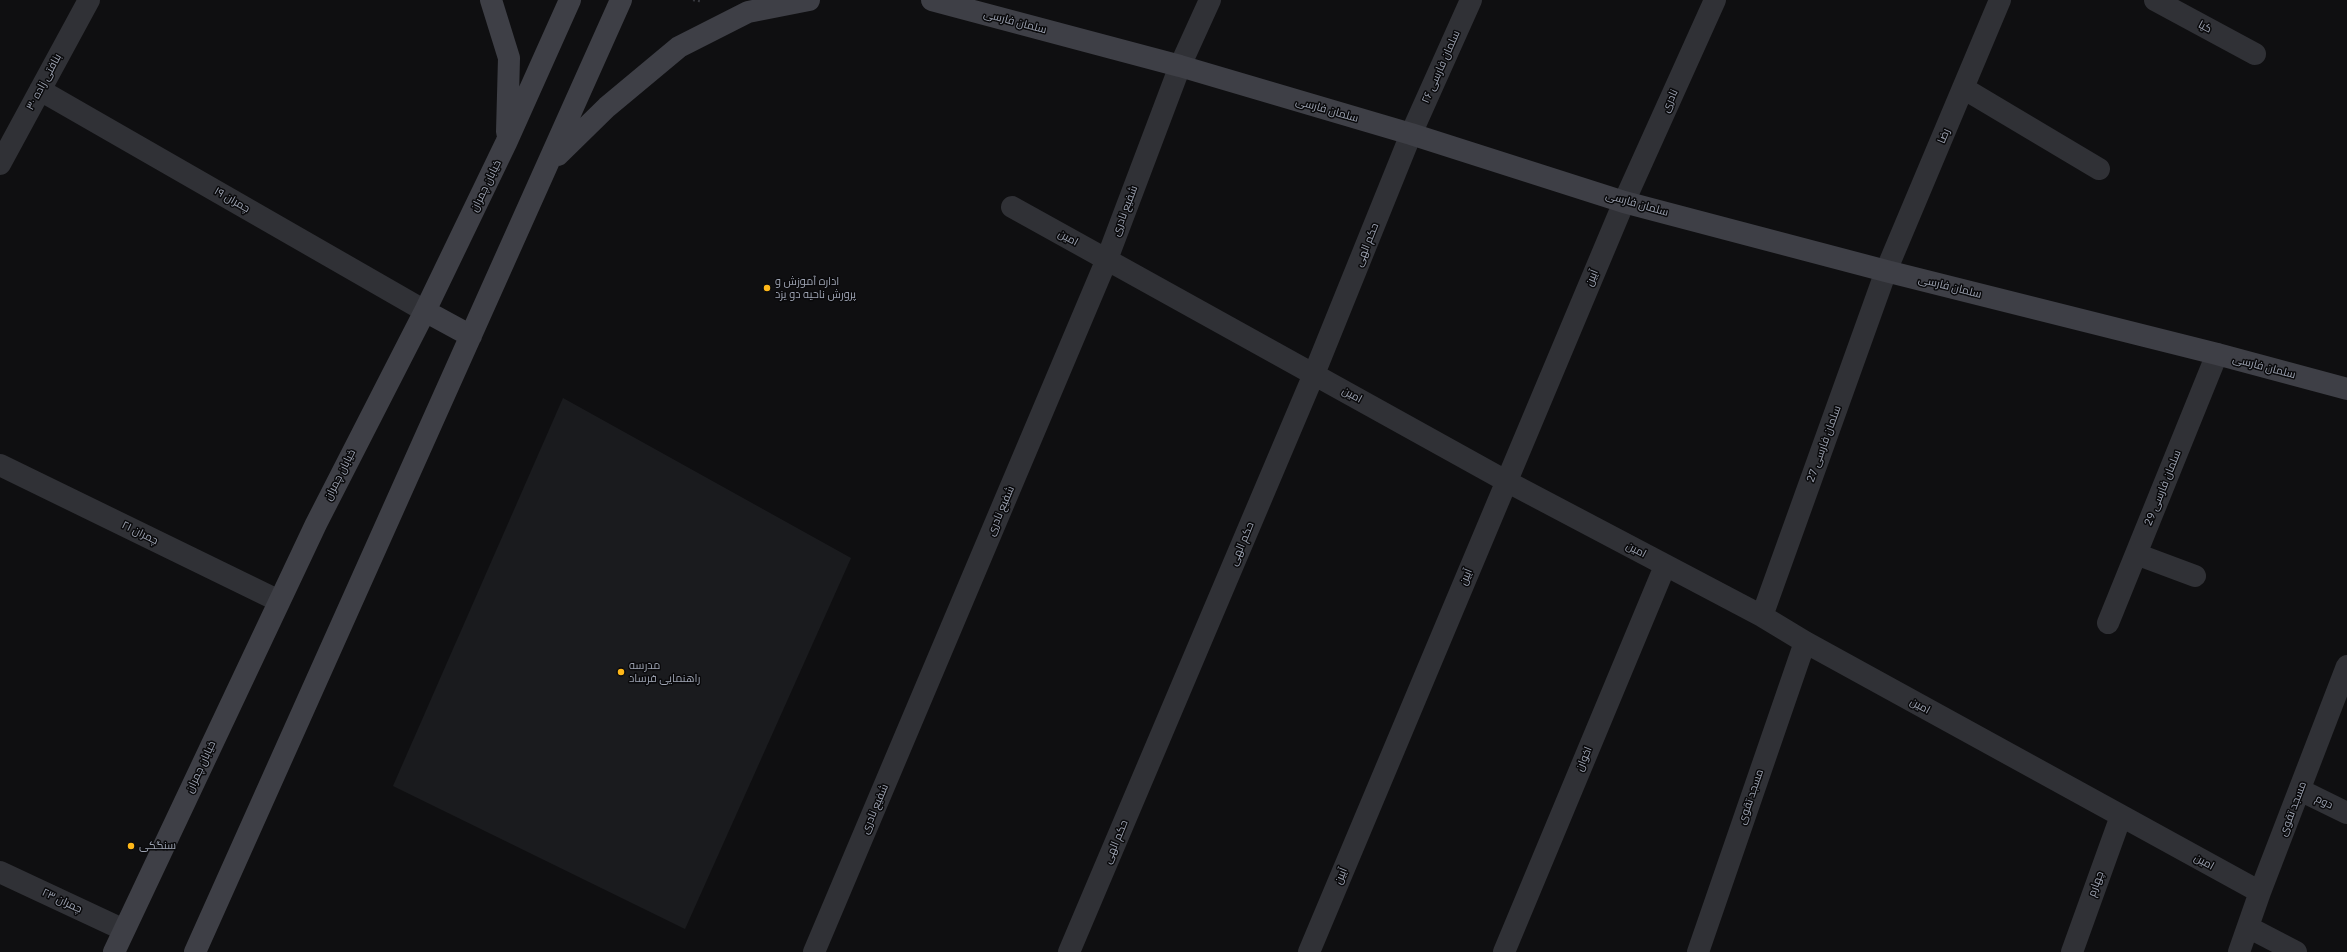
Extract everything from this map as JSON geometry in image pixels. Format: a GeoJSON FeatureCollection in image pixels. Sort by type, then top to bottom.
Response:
{"type":"FeatureCollection","features":[{"type":"Feature","properties":{"kind":"main road"},"geometry":{"type":"LineString","coordinates":[[491,0],[509,58],[506,143]]}},
{"type":"Feature","properties":{"kind":"main road","name":"خیابان چمران"},"geometry":{"type":"LineString","coordinates":[[114,952],[316,524],[425,311],[506,143],[570,0]]}},
{"type":"Feature","properties":{"kind":"main road"},"geometry":{"type":"LineString","coordinates":[[196,950],[621,0]]}},
{"type":"Feature","properties":{"kind":"main road"},"geometry":{"type":"LineString","coordinates":[[548,165],[607,107],[679,47],[748,12],[809,0]]}},
{"type":"Feature","properties":{"kind":"main road","name":"سلمان فارسی"},"geometry":{"type":"LineString","coordinates":[[932,0],[1180,66],[1411,134],[1624,202],[1886,271],[2217,354],[2347,389]]}},
{"type":"Feature","properties":{"kind":"main road"},"geometry":{"type":"LineString","coordinates":[[425,311],[471,336]]}},
{"type":"Feature","properties":{"kind":"street","name":"بنافتی زاده ۳۰"},"geometry":{"type":"LineString","coordinates":[[0,164],[89,0]]}},
{"type":"Feature","properties":{"kind":"street","name":"شفیع نادری"},"geometry":{"type":"LineString","coordinates":[[814,952],[1107,259],[1180,66],[1210,0]]}},
{"type":"Feature","properties":{"kind":"street","name":"سلمان فارسی ۲۶"},"geometry":{"type":"LineString","coordinates":[[1411,134],[1471,0]]}},
{"type":"Feature","properties":{"kind":"street","name":"نادری"},"geometry":{"type":"LineString","coordinates":[[1624,202],[1715,0]]}},
{"type":"Feature","properties":{"kind":"street","name":"رضا"},"geometry":{"type":"LineString","coordinates":[[1886,271],[2000,0]]}},
{"type":"Feature","properties":{"kind":"street","name":"کیا"},"geometry":{"type":"LineString","coordinates":[[2155,0],[2255,54]]}},
{"type":"Feature","properties":{"kind":"street"},"geometry":{"type":"LineString","coordinates":[[1964,88],[2099,168]]}},
{"type":"Feature","properties":{"kind":"street","name":"چمران ۱۹"},"geometry":{"type":"LineString","coordinates":[[40,90],[425,311]]}},
{"type":"Feature","properties":{"kind":"street","name":"حکم الهی"},"geometry":{"type":"LineString","coordinates":[[1069,952],[1314,374],[1411,134]]}},
{"type":"Feature","properties":{"kind":"street","name":"آیین"},"geometry":{"type":"LineString","coordinates":[[1309,952],[1624,202]]}},
{"type":"Feature","properties":{"kind":"street","name":"امین"},"geometry":{"type":"LineString","coordinates":[[1012,207],[1506,481],[1762,616],[1804,642],[2260,892]]}},
{"type":"Feature","properties":{"kind":"street","name":"سلمان فارسی 27"},"geometry":{"type":"LineString","coordinates":[[1762,616],[1886,271]]}},
{"type":"Feature","properties":{"kind":"street","name":"سلمان فارسی 29"},"geometry":{"type":"LineString","coordinates":[[2108,623],[2217,354]]}},
{"type":"Feature","properties":{"kind":"street","name":"چمران ۲۱"},"geometry":{"type":"LineString","coordinates":[[0,465],[279,601]]}},
{"type":"Feature","properties":{"kind":"street"},"geometry":{"type":"LineString","coordinates":[[2136,554],[2195,576]]}},
{"type":"Feature","properties":{"kind":"street","name":"اخوان"},"geometry":{"type":"LineString","coordinates":[[1504,952],[1665,566]]}},
{"type":"Feature","properties":{"kind":"street","name":"مسجد تقوی"},"geometry":{"type":"LineString","coordinates":[[1700,951],[1804,642]]}},
{"type":"Feature","properties":{"kind":"street","name":"مسجد تقوی"},"geometry":{"type":"LineString","coordinates":[[2239,952],[2260,892],[2347,666]]}},
{"type":"Feature","properties":{"kind":"street","name":"دوم"},"geometry":{"type":"LineString","coordinates":[[2300,790],[2347,813]]}},
{"type":"Feature","properties":{"kind":"street","name":"چهارم"},"geometry":{"type":"LineString","coordinates":[[2072,952],[2120,816]]}},
{"type":"Feature","properties":{"kind":"street","name":"چمران ۲۳"},"geometry":{"type":"LineString","coordinates":[[0,872],[124,930]]}},
{"type":"Feature","properties":{"kind":"street"},"geometry":{"type":"LineString","coordinates":[[2248,927],[2296,952]]}},
{"type":"Feature","properties":{"kind":"path"},"geometry":{"type":"LineString","coordinates":[[693,0],[700,1]]}},
{"type":"Feature","properties":{"kind":"shaded area","name":"مدرسه راهنمایی فرساد"},"geometry":{"type":"Polygon","coordinates":[[[563,398],[851,558],[685,929],[393,786],[563,398]]]}},
{"type":"Feature","properties":{"kind":"place","name":"اداره آموزش و پرورش ناحیه دو یزد"},"geometry":{"type":"Point","coordinates":[767,288]}},
{"type":"Feature","properties":{"kind":"place","name":"مدرسه راهنمایی فرساد"},"geometry":{"type":"Point","coordinates":[621,672]}},
{"type":"Feature","properties":{"kind":"place","name":"سنگکی"},"geometry":{"type":"Point","coordinates":[131,846]}}]}
